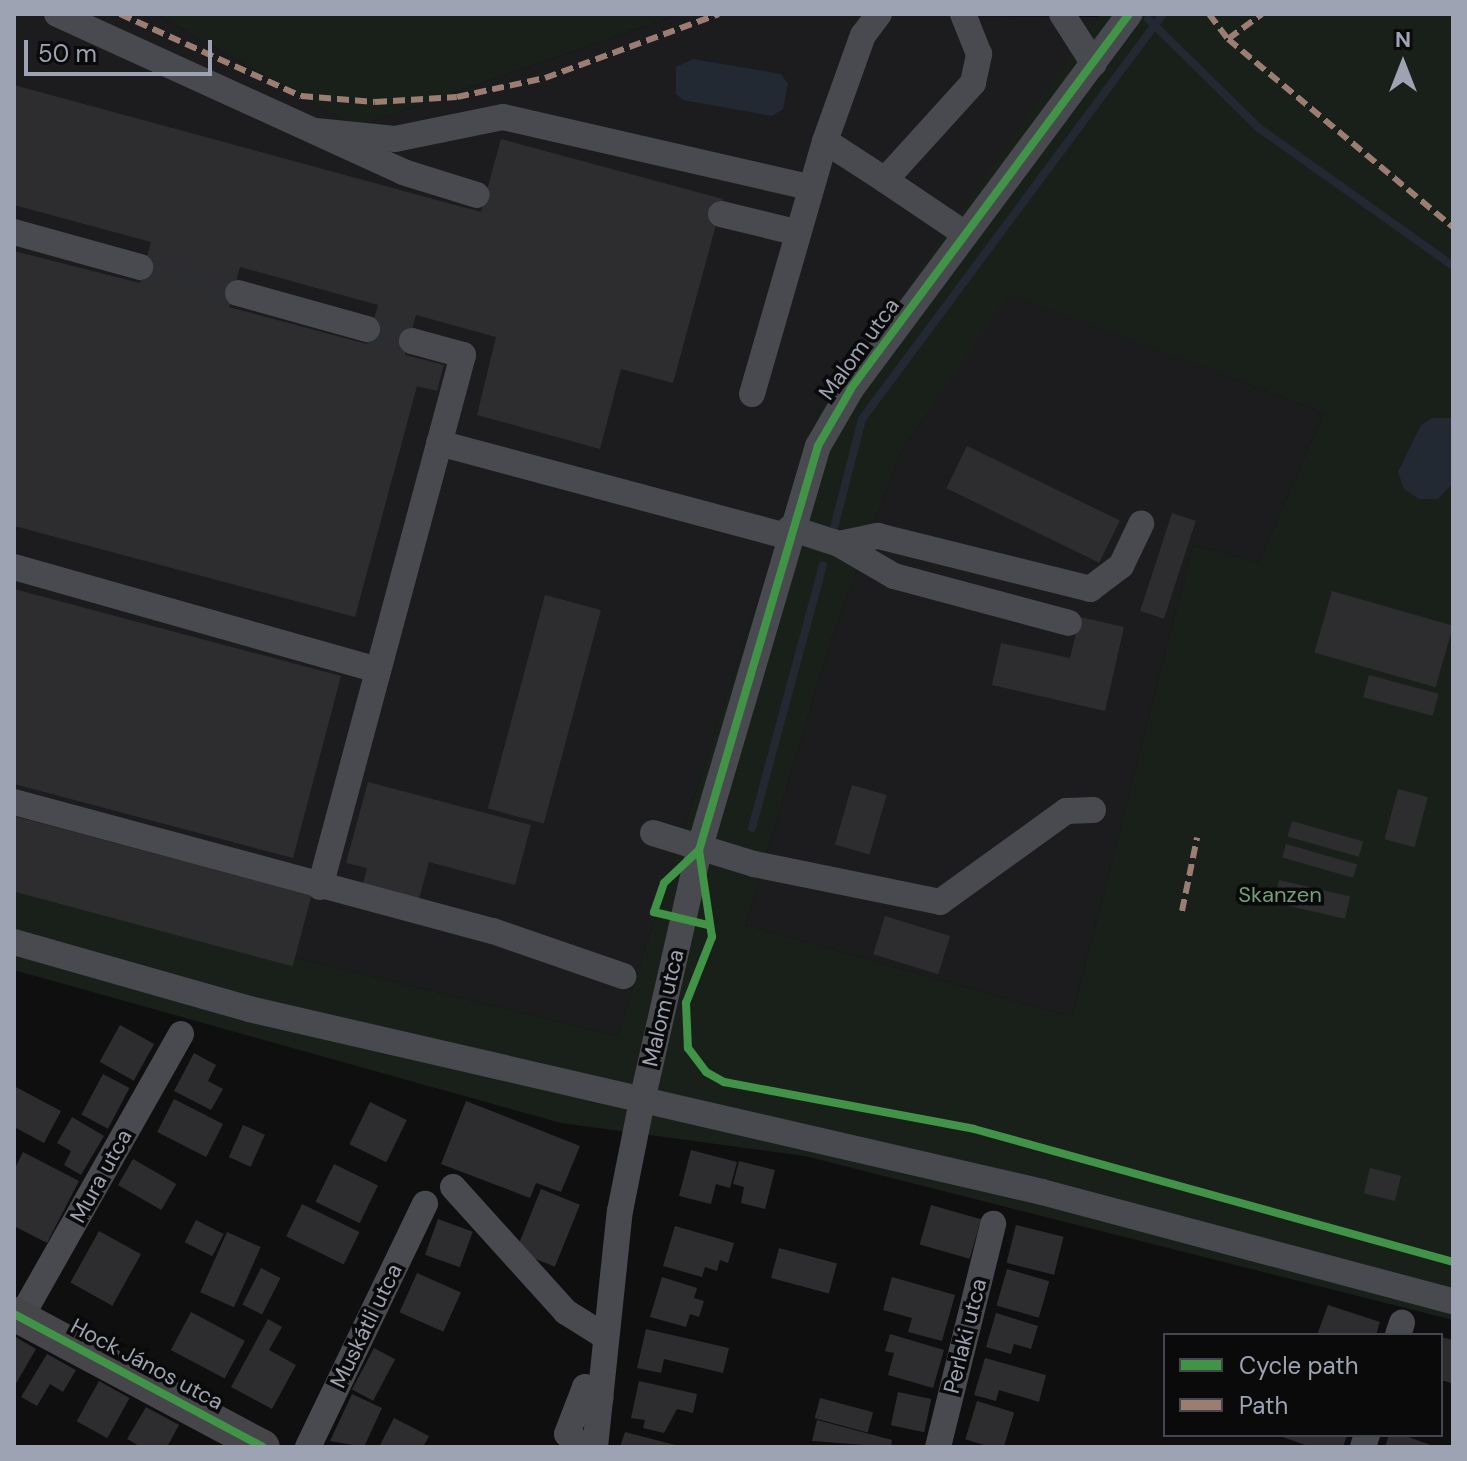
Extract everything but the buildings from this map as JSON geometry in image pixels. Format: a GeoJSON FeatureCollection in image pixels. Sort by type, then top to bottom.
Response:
{"type":"FeatureCollection","features":[{"type":"Feature","properties":{"kind":"main road","name":"Hock János utca"},"geometry":{"type":"LineString","coordinates":[[18,1316],[259,1446]]}},
{"type":"Feature","properties":{"kind":"street"},"geometry":{"type":"LineString","coordinates":[[57,14],[403,172],[477,195]]}},
{"type":"Feature","properties":{"kind":"street"},"geometry":{"type":"LineString","coordinates":[[752,394],[809,187],[863,35],[879,14]]}},
{"type":"Feature","properties":{"kind":"street"},"geometry":{"type":"LineString","coordinates":[[885,180],[973,83],[979,54],[963,14]]}},
{"type":"Feature","properties":{"kind":"street"},"geometry":{"type":"LineString","coordinates":[[1062,14],[1094,64]]}},
{"type":"Feature","properties":{"kind":"street","name":"Malom utca"},"geometry":{"type":"LineString","coordinates":[[595,1447],[620,1211],[642,1101],[699,850],[789,533],[833,416],[1129,14]]}},
{"type":"Feature","properties":{"kind":"street"},"geometry":{"type":"LineString","coordinates":[[316,131],[395,139],[503,117],[809,187]]}},
{"type":"Feature","properties":{"kind":"street"},"geometry":{"type":"LineString","coordinates":[[825,141],[965,234]]}},
{"type":"Feature","properties":{"kind":"street"},"geometry":{"type":"LineString","coordinates":[[721,214],[795,232]]}},
{"type":"Feature","properties":{"kind":"street"},"geometry":{"type":"LineString","coordinates":[[14,232],[140,267]]}},
{"type":"Feature","properties":{"kind":"street"},"geometry":{"type":"LineString","coordinates":[[238,293],[367,329]]}},
{"type":"Feature","properties":{"kind":"street"},"geometry":{"type":"LineString","coordinates":[[320,887],[463,355],[412,341]]}},
{"type":"Feature","properties":{"kind":"street"},"geometry":{"type":"LineString","coordinates":[[439,443],[839,544],[894,576],[1069,623]]}},
{"type":"Feature","properties":{"kind":"street"},"geometry":{"type":"LineString","coordinates":[[839,544],[878,536],[1090,589],[1121,566],[1141,524]]}},
{"type":"Feature","properties":{"kind":"street"},"geometry":{"type":"LineString","coordinates":[[14,567],[378,670]]}},
{"type":"Feature","properties":{"kind":"street"},"geometry":{"type":"LineString","coordinates":[[14,802],[320,887],[493,931],[623,976]]}},
{"type":"Feature","properties":{"kind":"street"},"geometry":{"type":"LineString","coordinates":[[653,833],[699,850],[940,902],[1066,811],[1093,810]]}},
{"type":"Feature","properties":{"kind":"street"},"geometry":{"type":"LineString","coordinates":[[14,942],[249,1009],[1042,1192],[1453,1301]]}},
{"type":"Feature","properties":{"kind":"street","name":"Mura utca"},"geometry":{"type":"LineString","coordinates":[[18,1316],[181,1034]]}},
{"type":"Feature","properties":{"kind":"street"},"geometry":{"type":"LineString","coordinates":[[453,1187],[566,1312],[606,1337]]}},
{"type":"Feature","properties":{"kind":"street","name":"Muskátli utca"},"geometry":{"type":"LineString","coordinates":[[308,1447],[425,1204]]}},
{"type":"Feature","properties":{"kind":"street","name":"Perlaki utca"},"geometry":{"type":"LineString","coordinates":[[938,1447],[993,1224]]}},
{"type":"Feature","properties":{"kind":"street"},"geometry":{"type":"LineString","coordinates":[[572,1443],[585,1387],[601,1398]]}},
{"type":"Feature","properties":{"kind":"shaded area"},"geometry":{"type":"Polygon","coordinates":[[[14,14],[156,14],[356,127],[680,14],[1104,17],[820,408],[617,1036],[14,889],[14,14]]]}},
{"type":"Feature","properties":{"kind":"shaded area"},"geometry":{"type":"Polygon","coordinates":[[[693,59],[781,74],[788,84],[783,109],[772,116],[683,100],[676,94],[676,67],[693,59]]]}},
{"type":"Feature","properties":{"kind":"shaded area"},"geometry":{"type":"Polygon","coordinates":[[[1009,293],[1324,413],[1259,562],[1193,545],[1072,1017],[745,925],[831,640],[900,453],[1009,293]]]}},
{"type":"Feature","properties":{"kind":"shaded area"},"geometry":{"type":"Polygon","coordinates":[[[1432,418],[1453,418],[1453,483],[1438,499],[1419,499],[1404,489],[1398,472],[1421,425],[1432,418]]]}},
{"type":"Feature","properties":{"kind":"green space"},"geometry":{"type":"Polygon","coordinates":[[[156,14],[680,14],[356,127],[156,14]]]}},
{"type":"Feature","properties":{"kind":"green space","name":"Skanzen"},"geometry":{"type":"Polygon","coordinates":[[[1101,14],[1453,14],[1453,1320],[805,1156],[561,1123],[14,970],[14,889],[617,1036],[820,408],[1101,14]],[[1009,294],[900,453],[831,640],[745,925],[1072,1017],[1193,545],[1259,562],[1324,413],[1009,294]]]}},
{"type":"Feature","properties":{"kind":"waterway"},"geometry":{"type":"LineString","coordinates":[[833,532],[862,419],[1163,14]]}},
{"type":"Feature","properties":{"kind":"waterway"},"geometry":{"type":"LineString","coordinates":[[1148,19],[1259,128],[1453,266]]}},
{"type":"Feature","properties":{"kind":"waterway"},"geometry":{"type":"LineString","coordinates":[[752,828],[823,565]]}},
{"type":"Feature","properties":{"kind":"tunnel"},"geometry":{"type":"LineString","coordinates":[[140,267],[238,293]]}},
{"type":"Feature","properties":{"kind":"tunnel"},"geometry":{"type":"LineString","coordinates":[[367,329],[412,341]]}},
{"type":"Feature","properties":{"kind":"marked path"},"geometry":{"type":"LineString","coordinates":[[120,14],[301,96],[375,102],[457,97],[545,78],[719,14]]}},
{"type":"Feature","properties":{"kind":"marked path"},"geometry":{"type":"LineString","coordinates":[[1209,14],[1228,39],[1453,227]]}},
{"type":"Feature","properties":{"kind":"marked path"},"geometry":{"type":"LineString","coordinates":[[1228,39],[1262,14]]}},
{"type":"Feature","properties":{"kind":"marked path"},"geometry":{"type":"LineString","coordinates":[[1182,911],[1197,838]]}},
{"type":"Feature","properties":{"kind":"cycle path"},"geometry":{"type":"LineString","coordinates":[[1129,14],[851,389],[818,446],[699,850],[712,937],[686,1003],[688,1048],[706,1072],[724,1082],[974,1129],[1453,1262]]}},
{"type":"Feature","properties":{"kind":"cycle path"},"geometry":{"type":"LineString","coordinates":[[699,850],[664,883],[654,912],[708,925]]}},
{"type":"Feature","properties":{"kind":"cycle path"},"geometry":{"type":"LineString","coordinates":[[14,1314],[263,1447]]}}]}
